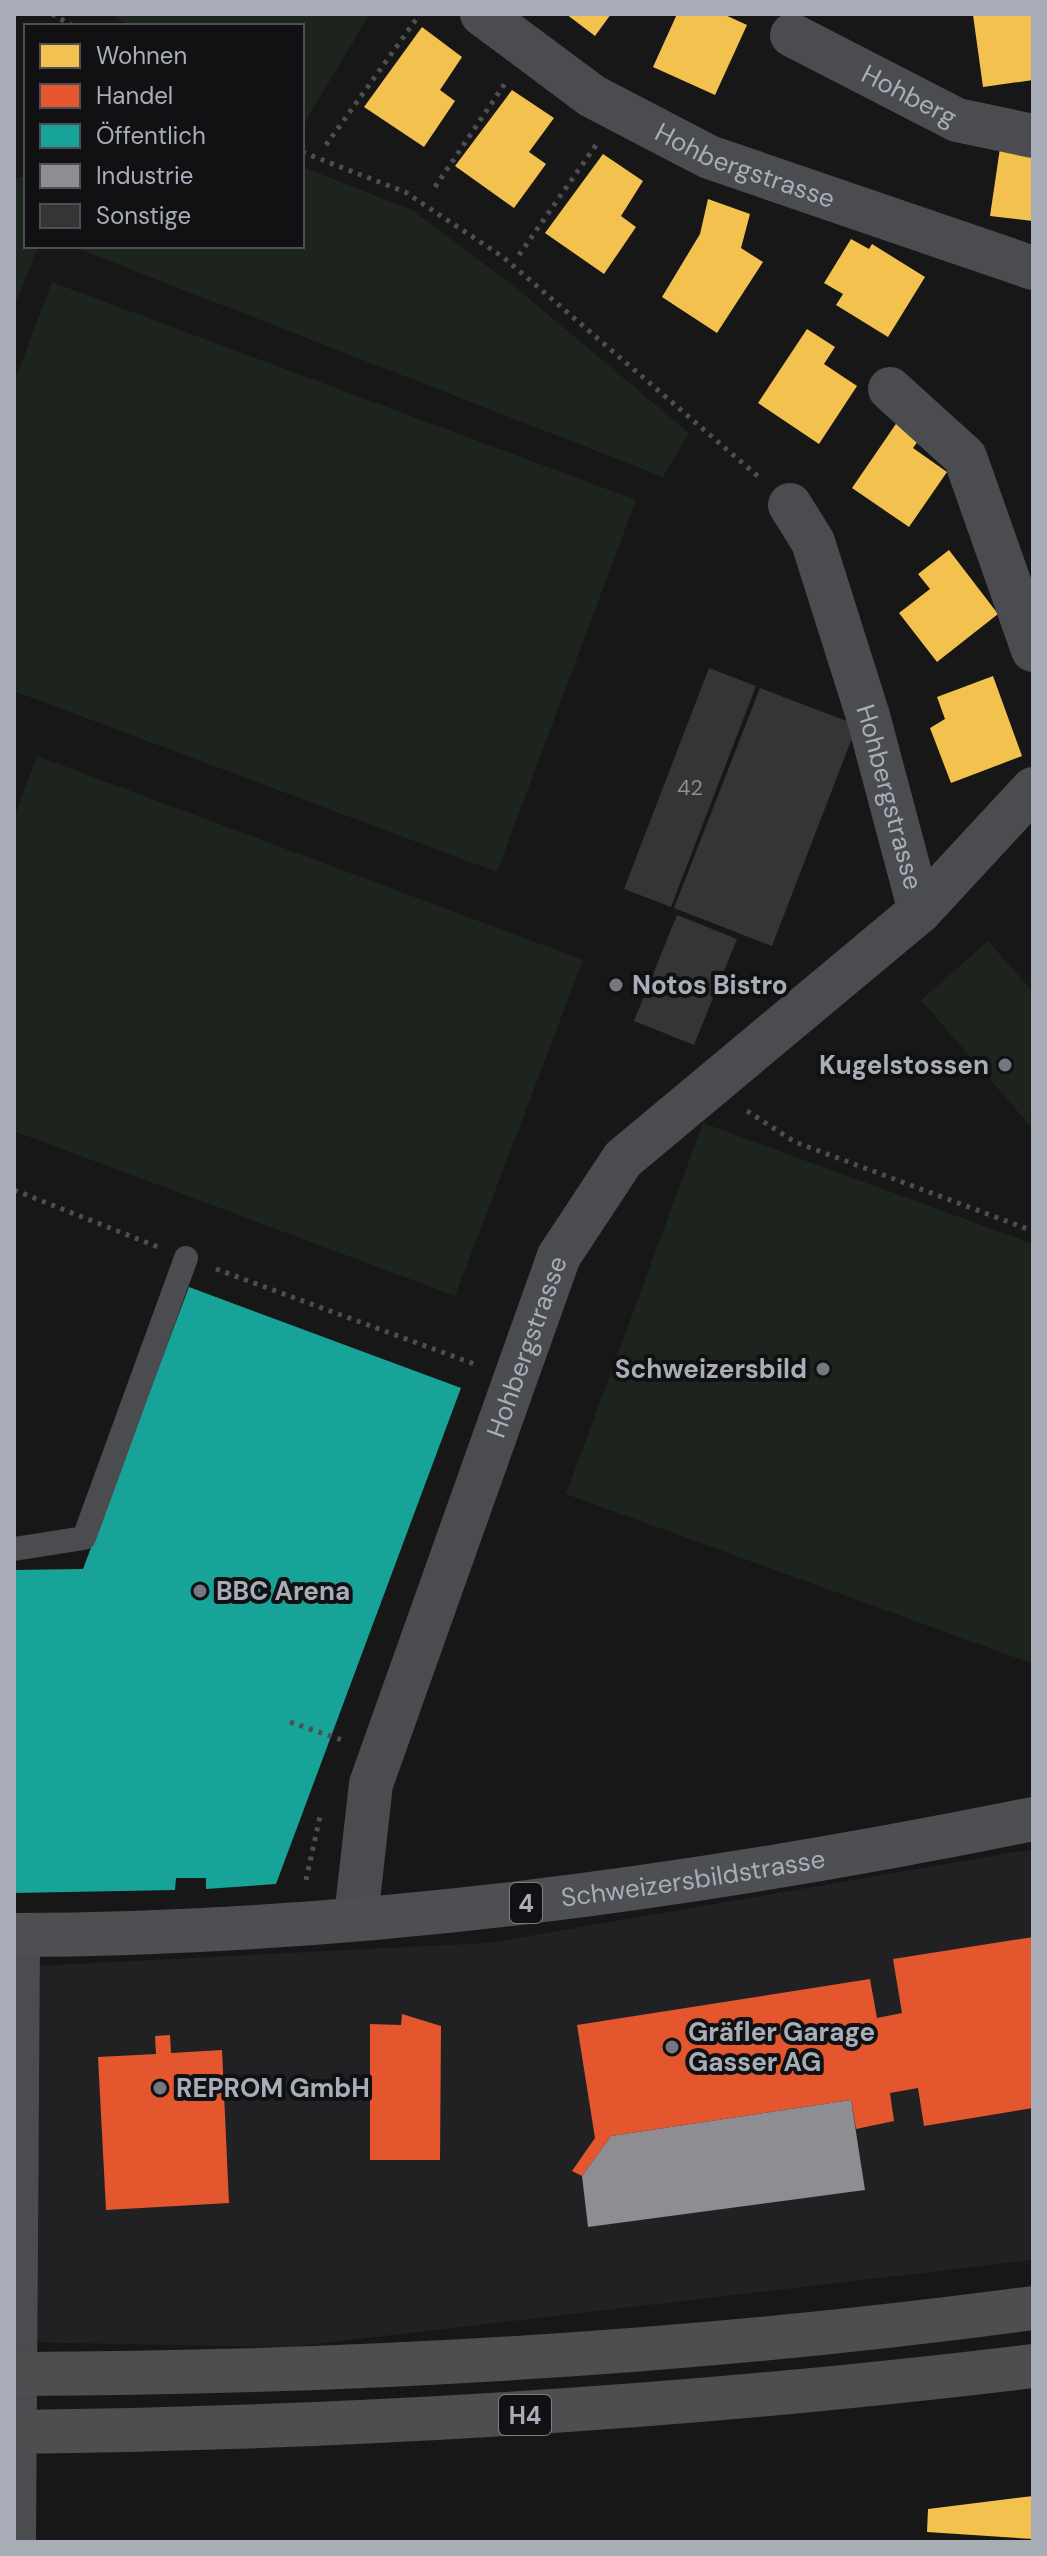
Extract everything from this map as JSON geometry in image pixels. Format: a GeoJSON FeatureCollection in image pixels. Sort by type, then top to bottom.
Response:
{"type":"FeatureCollection","features":[{"type":"Feature","properties":{"kind":"highway","name":"H4"},"geometry":{"type":"LineString","coordinates":[[14,2374],[367,2366],[529,2357],[918,2323],[1033,2308]]}},
{"type":"Feature","properties":{"kind":"highway","name":"H4"},"geometry":{"type":"LineString","coordinates":[[14,2432],[168,2430],[520,2416],[814,2391],[1033,2366]]}},
{"type":"Feature","properties":{"kind":"main road","name":"Schweizersbildstrasse"},"geometry":{"type":"LineString","coordinates":[[16,1935],[223,1928],[453,1911],[600,1894],[816,1861],[1033,1819]]}},
{"type":"Feature","properties":{"kind":"street","name":"Hohbergstrasse"},"geometry":{"type":"LineString","coordinates":[[482,14],[592,96],[709,157],[1033,268]]}},
{"type":"Feature","properties":{"kind":"street","name":"Hohberg"},"geometry":{"type":"LineString","coordinates":[[792,35],[957,120],[1033,136]]}},
{"type":"Feature","properties":{"kind":"street"},"geometry":{"type":"LineString","coordinates":[[890,389],[965,457],[1033,650]]}},
{"type":"Feature","properties":{"kind":"street","name":"Hohbergstrasse"},"geometry":{"type":"LineString","coordinates":[[790,505],[813,542],[868,716],[920,911]]}},
{"type":"Feature","properties":{"kind":"street","name":"Hohbergstrasse"},"geometry":{"type":"LineString","coordinates":[[356,1917],[371,1784],[559,1256],[623,1159],[920,911],[1033,789]]}},
{"type":"Feature","properties":{"kind":"street"},"geometry":{"type":"LineString","coordinates":[[14,2539],[16,1935]]}},
{"type":"Feature","properties":{"kind":"lane"},"geometry":{"type":"LineString","coordinates":[[14,1549],[84,1538],[186,1258]]}},
{"type":"Feature","properties":{"kind":"path"},"geometry":{"type":"LineString","coordinates":[[52,14],[70,24]]}},
{"type":"Feature","properties":{"kind":"path"},"geometry":{"type":"LineString","coordinates":[[326,145],[420,14]]}},
{"type":"Feature","properties":{"kind":"path"},"geometry":{"type":"LineString","coordinates":[[435,187],[513,72]]}},
{"type":"Feature","properties":{"kind":"path"},"geometry":{"type":"LineString","coordinates":[[519,255],[604,134]]}},
{"type":"Feature","properties":{"kind":"path"},"geometry":{"type":"LineString","coordinates":[[304,153],[405,192],[503,257],[790,505]]}},
{"type":"Feature","properties":{"kind":"path"},"geometry":{"type":"LineString","coordinates":[[722,1077],[745,1109],[795,1142],[1033,1231]]}},
{"type":"Feature","properties":{"kind":"path"},"geometry":{"type":"LineString","coordinates":[[14,1190],[186,1258],[515,1379]]}},
{"type":"Feature","properties":{"kind":"path"},"geometry":{"type":"LineString","coordinates":[[290,1722],[342,1740]]}},
{"type":"Feature","properties":{"kind":"path"},"geometry":{"type":"LineString","coordinates":[[307,1870],[312,1843]]}},
{"type":"Feature","properties":{"kind":"shaded area"},"geometry":{"type":"Polygon","coordinates":[[[111,14],[370,14],[304,124],[304,24],[125,24],[111,14]]]}},
{"type":"Feature","properties":{"kind":"shaded area"},"geometry":{"type":"Polygon","coordinates":[[[304,168],[412,210],[514,286],[689,433],[663,477],[76,248],[304,248],[304,168]]]}},
{"type":"Feature","properties":{"kind":"shaded area"},"geometry":{"type":"Polygon","coordinates":[[[24,176],[24,248],[37,248],[14,309],[14,179],[24,176]]]}},
{"type":"Feature","properties":{"kind":"shaded area"},"geometry":{"type":"Polygon","coordinates":[[[52,282],[636,500],[497,872],[14,691],[14,383],[52,282]]]}},
{"type":"Feature","properties":{"kind":"shaded area"},"geometry":{"type":"Polygon","coordinates":[[[37,756],[583,960],[455,1296],[14,1131],[14,818],[37,756]]]}},
{"type":"Feature","properties":{"kind":"shaded area","name":"Kugelstossen"},"geometry":{"type":"Polygon","coordinates":[[[988,941],[1033,992],[1033,1129],[921,1000],[988,941]]]}},
{"type":"Feature","properties":{"kind":"shaded area","name":"Schweizersbild"},"geometry":{"type":"Polygon","coordinates":[[[703,1123],[1033,1244],[1033,1664],[566,1494],[703,1123]]]}},
{"type":"Feature","properties":{"kind":"shaded area"},"geometry":{"type":"Polygon","coordinates":[[[1033,1849],[1033,2260],[290,2347],[14,2342],[14,1967],[488,1943],[1033,1849]]]}},
{"type":"Feature","properties":{"kind":"building: Wohnen"},"geometry":{"type":"Polygon","coordinates":[[[566,14],[611,14],[595,36],[566,14]]]}},
{"type":"Feature","properties":{"kind":"building: Wohnen"},"geometry":{"type":"Polygon","coordinates":[[[677,14],[723,14],[747,25],[715,95],[653,67],[677,14]]]}},
{"type":"Feature","properties":{"kind":"building: Wohnen"},"geometry":{"type":"Polygon","coordinates":[[[1033,14],[1033,80],[983,87],[973,15],[1033,14]]]}},
{"type":"Feature","properties":{"kind":"building: Wohnen"},"geometry":{"type":"Polygon","coordinates":[[[422,27],[462,57],[440,90],[455,101],[424,147],[364,107],[422,27]]]}},
{"type":"Feature","properties":{"kind":"building: Wohnen"},"geometry":{"type":"Polygon","coordinates":[[[512,90],[554,118],[529,152],[546,164],[514,208],[455,166],[512,90]]]}},
{"type":"Feature","properties":{"kind":"building: Wohnen"},"geometry":{"type":"Polygon","coordinates":[[[1000,148],[1033,152],[1033,221],[990,216],[1000,148]]]}},
{"type":"Feature","properties":{"kind":"building: Wohnen"},"geometry":{"type":"Polygon","coordinates":[[[603,154],[643,181],[621,216],[636,227],[604,274],[545,233],[603,154]]]}},
{"type":"Feature","properties":{"kind":"building: Wohnen"},"geometry":{"type":"Polygon","coordinates":[[[708,199],[750,214],[741,248],[763,262],[717,333],[662,297],[700,234],[708,199]]]}},
{"type":"Feature","properties":{"kind":"building: Wohnen"},"geometry":{"type":"Polygon","coordinates":[[[851,239],[869,249],[872,244],[925,277],[888,337],[836,305],[843,294],[824,283],[851,239]]]}},
{"type":"Feature","properties":{"kind":"building: Wohnen"},"geometry":{"type":"Polygon","coordinates":[[[807,329],[835,347],[824,364],[857,386],[819,444],[758,403],[807,329]]]}},
{"type":"Feature","properties":{"kind":"building: Wohnen"},"geometry":{"type":"Polygon","coordinates":[[[900,418],[923,434],[913,448],[947,472],[909,527],[852,488],[900,418]]]}},
{"type":"Feature","properties":{"kind":"building: Wohnen"},"geometry":{"type":"Polygon","coordinates":[[[949,550],[998,614],[937,662],[899,613],[930,589],[918,574],[949,550]]]}},
{"type":"Feature","properties":{"kind":"building: Wohnen"},"geometry":{"type":"Polygon","coordinates":[[[993,676],[1022,756],[951,783],[930,728],[945,719],[937,697],[993,676]]]}},
{"type":"Feature","properties":{"kind":"building: Wohnen"},"geometry":{"type":"Polygon","coordinates":[[[1033,2496],[1033,2539],[927,2532],[928,2509],[1033,2496]]]}},
{"type":"Feature","properties":{"kind":"building: Handel"},"geometry":{"type":"Polygon","coordinates":[[[1033,1937],[1033,2108],[924,2126],[918,2088],[890,2093],[894,2121],[856,2129],[851,2100],[611,2136],[582,2176],[572,2171],[595,2138],[577,2025],[870,1979],[877,2018],[902,2013],[893,1959],[1033,1937]]]}},
{"type":"Feature","properties":{"kind":"building: Handel"},"geometry":{"type":"Polygon","coordinates":[[[402,2014],[441,2026],[440,2160],[370,2160],[370,2024],[401,2025],[402,2014]]]}},
{"type":"Feature","properties":{"kind":"building: Handel"},"geometry":{"type":"Polygon","coordinates":[[[170,2035],[171,2053],[222,2050],[229,2203],[106,2210],[98,2057],[156,2054],[155,2036],[170,2035]]]}},
{"type":"Feature","properties":{"kind":"building: Öffentlich","name":"BBC Arena"},"geometry":{"type":"Polygon","coordinates":[[[189,1287],[461,1388],[276,1884],[206,1889],[206,1878],[176,1878],[175,1890],[14,1893],[14,1570],[83,1569],[189,1287]]]}},
{"type":"Feature","properties":{"kind":"building: Industrie"},"geometry":{"type":"Polygon","coordinates":[[[851,2100],[865,2190],[588,2227],[582,2176],[611,2136],[851,2100]]]}},
{"type":"Feature","properties":{"kind":"building: Sonstige"},"geometry":{"type":"Polygon","coordinates":[[[709,668],[756,686],[671,907],[624,889],[709,668]]]}},
{"type":"Feature","properties":{"kind":"building: Sonstige"},"geometry":{"type":"Polygon","coordinates":[[[760,688],[857,725],[772,946],[674,908],[760,688]]]}},
{"type":"Feature","properties":{"kind":"building: Sonstige"},"geometry":{"type":"Polygon","coordinates":[[[677,915],[737,939],[694,1045],[634,1021],[677,915]]]}},
{"type":"Feature","properties":{"kind":"place","name":"Notos Bistro"},"geometry":{"type":"Point","coordinates":[616,985]}},
{"type":"Feature","properties":{"kind":"place","name":"Kugelstossen"},"geometry":{"type":"Point","coordinates":[1005,1065]}},
{"type":"Feature","properties":{"kind":"place","name":"Schweizersbild"},"geometry":{"type":"Point","coordinates":[823,1369]}},
{"type":"Feature","properties":{"kind":"place","name":"BBC Arena"},"geometry":{"type":"Point","coordinates":[200,1591]}},
{"type":"Feature","properties":{"kind":"place","name":"Gräfler Garage Gasser AG"},"geometry":{"type":"Point","coordinates":[672,2047]}},
{"type":"Feature","properties":{"kind":"place","name":"REPROM GmbH"},"geometry":{"type":"Point","coordinates":[160,2088]}}]}
